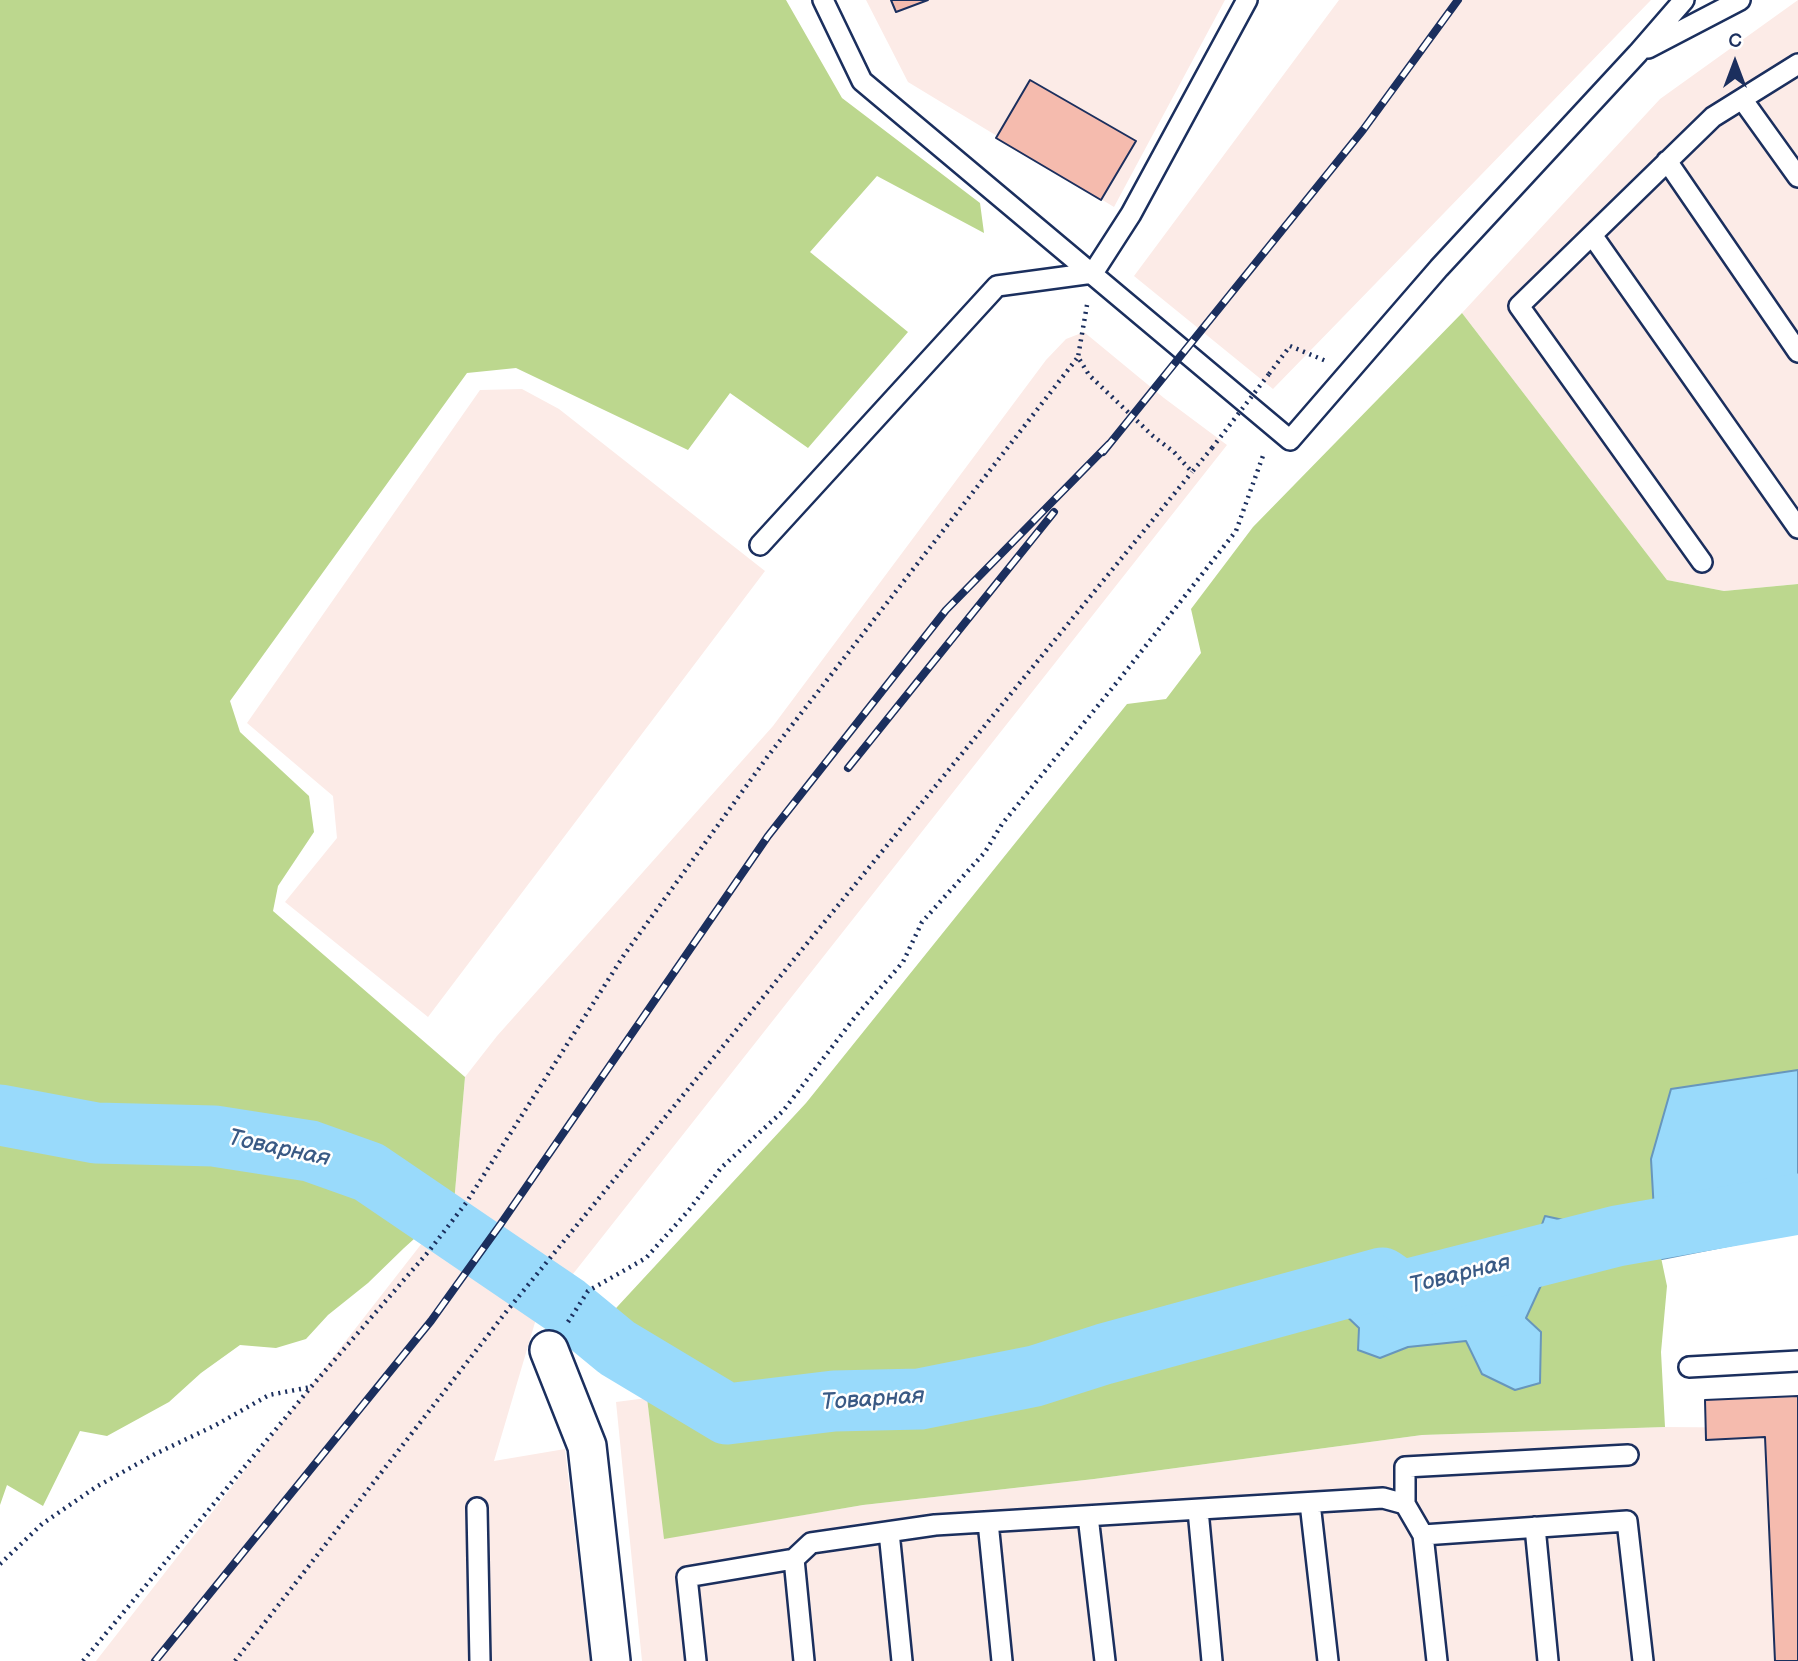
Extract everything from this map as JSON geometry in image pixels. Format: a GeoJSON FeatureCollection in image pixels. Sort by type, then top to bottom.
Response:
{"type":"FeatureCollection","features":[{"type":"Feature","properties":{"kind":"street"},"geometry":{"type":"LineString","coordinates":[[556,1340],[587,1446],[603,1660]]}},
{"type":"Feature","properties":{"kind":"lane"},"geometry":{"type":"LineString","coordinates":[[823,0],[862,81],[1290,440],[1439,268],[1684,0]]}},
{"type":"Feature","properties":{"kind":"lane"},"geometry":{"type":"LineString","coordinates":[[760,545],[997,286],[1093,273],[1131,214],[1247,0]]}},
{"type":"Feature","properties":{"kind":"lane"},"geometry":{"type":"LineString","coordinates":[[1638,53],[1740,0]]}},
{"type":"Feature","properties":{"kind":"lane"},"geometry":{"type":"LineString","coordinates":[[1702,562],[1519,306],[1713,117],[1798,64]]}},
{"type":"Feature","properties":{"kind":"lane"},"geometry":{"type":"LineString","coordinates":[[1742,99],[1798,177]]}},
{"type":"Feature","properties":{"kind":"lane"},"geometry":{"type":"LineString","coordinates":[[1667,161],[1798,352]]}},
{"type":"Feature","properties":{"kind":"lane"},"geometry":{"type":"LineString","coordinates":[[1592,235],[1798,528]]}},
{"type":"Feature","properties":{"kind":"lane"},"geometry":{"type":"LineString","coordinates":[[1689,1367],[1798,1361]]}},
{"type":"Feature","properties":{"kind":"lane"},"geometry":{"type":"LineString","coordinates":[[1437,1661],[1423,1535],[1405,1504],[1405,1467],[1629,1455]]}},
{"type":"Feature","properties":{"kind":"lane"},"geometry":{"type":"LineString","coordinates":[[696,1661],[687,1577],[794,1559],[811,1542],[935,1525],[1383,1499],[1405,1504]]}},
{"type":"Feature","properties":{"kind":"lane"},"geometry":{"type":"LineString","coordinates":[[1310,1503],[1328,1661]]}},
{"type":"Feature","properties":{"kind":"lane"},"geometry":{"type":"LineString","coordinates":[[477,1508],[480,1661]]}},
{"type":"Feature","properties":{"kind":"lane"},"geometry":{"type":"LineString","coordinates":[[1198,1510],[1212,1661]]}},
{"type":"Feature","properties":{"kind":"lane"},"geometry":{"type":"LineString","coordinates":[[1088,1516],[1105,1661]]}},
{"type":"Feature","properties":{"kind":"lane"},"geometry":{"type":"LineString","coordinates":[[1423,1535],[1627,1521],[1643,1661]]}},
{"type":"Feature","properties":{"kind":"lane"},"geometry":{"type":"LineString","coordinates":[[988,1522],[1002,1661]]}},
{"type":"Feature","properties":{"kind":"lane"},"geometry":{"type":"LineString","coordinates":[[1535,1527],[1548,1661]]}},
{"type":"Feature","properties":{"kind":"lane"},"geometry":{"type":"LineString","coordinates":[[889,1532],[902,1661]]}},
{"type":"Feature","properties":{"kind":"lane"},"geometry":{"type":"LineString","coordinates":[[794,1559],[804,1661]]}},
{"type":"Feature","properties":{"kind":"path"},"geometry":{"type":"LineString","coordinates":[[83,1661],[311,1387],[429,1251],[466,1203],[624,955],[768,756],[1078,356],[1093,273]]}},
{"type":"Feature","properties":{"kind":"path"},"geometry":{"type":"LineString","coordinates":[[235,1661],[506,1312],[1192,472],[1290,346],[1349,371]]}},
{"type":"Feature","properties":{"kind":"path"},"geometry":{"type":"LineString","coordinates":[[1078,356],[1089,375],[1153,436],[1174,452],[1192,472]]}},
{"type":"Feature","properties":{"kind":"path"},"geometry":{"type":"LineString","coordinates":[[556,1340],[588,1291],[646,1258],[689,1210],[721,1168],[783,1111],[855,1017],[903,962],[922,922],[985,852],[1002,824],[1236,531],[1273,426]]}},
{"type":"Feature","properties":{"kind":"path"},"geometry":{"type":"LineString","coordinates":[[0,1564],[42,1524],[96,1487],[269,1395],[311,1387]]}},
{"type":"Feature","properties":{"kind":"shaded area"},"geometry":{"type":"Polygon","coordinates":[[[866,0],[1225,0],[1114,207],[908,82],[866,0]]]}},
{"type":"Feature","properties":{"kind":"shaded area"},"geometry":{"type":"Polygon","coordinates":[[[1339,0],[1651,0],[1273,389],[1134,276],[1339,0]]]}},
{"type":"Feature","properties":{"kind":"shaded area"},"geometry":{"type":"Polygon","coordinates":[[[1798,0],[1798,584],[1724,591],[1667,580],[1462,313],[1660,99],[1798,0]]]}},
{"type":"Feature","properties":{"kind":"shaded area"},"geometry":{"type":"Polygon","coordinates":[[[1084,332],[1164,398],[1227,445],[569,1279],[454,1203],[465,1077],[497,1036],[773,726],[1046,360],[1066,339],[1084,332]]]}},
{"type":"Feature","properties":{"kind":"shaded area"},"geometry":{"type":"Polygon","coordinates":[[[522,389],[559,409],[765,571],[428,1017],[285,902],[337,838],[333,796],[247,723],[480,390],[522,389]]]}},
{"type":"Feature","properties":{"kind":"shaded area"},"geometry":{"type":"Polygon","coordinates":[[[426,1238],[536,1319],[494,1461],[565,1449],[590,1661],[96,1661],[426,1238]]]}},
{"type":"Feature","properties":{"kind":"shaded area"},"geometry":{"type":"Polygon","coordinates":[[[647,1398],[665,1538],[863,1505],[1094,1479],[1422,1435],[1665,1427],[1798,1428],[1798,1661],[642,1661],[616,1402],[647,1398]]]}},
{"type":"Feature","properties":{"kind":"green space"},"geometry":{"type":"Polygon","coordinates":[[[0,0],[786,0],[842,98],[980,203],[984,233],[877,176],[810,252],[908,332],[808,448],[730,393],[688,450],[516,368],[467,373],[230,701],[240,732],[309,796],[314,832],[278,886],[273,911],[465,1077],[454,1203],[368,1283],[328,1315],[306,1339],[276,1348],[240,1345],[201,1373],[169,1402],[107,1436],[80,1431],[43,1506],[7,1485],[0,1505],[0,0]]]}},
{"type":"Feature","properties":{"kind":"green space"},"geometry":{"type":"Polygon","coordinates":[[[1462,313],[1667,580],[1724,591],[1798,584],[1798,1070],[1671,1089],[1655,1229],[1667,1286],[1661,1352],[1665,1427],[1422,1435],[1094,1479],[863,1505],[664,1539],[647,1398],[605,1320],[806,1103],[1127,704],[1166,699],[1201,653],[1191,609],[1253,527],[1462,313]],[[1545,1216],[1535,1243],[1482,1264],[1447,1261],[1413,1277],[1382,1278],[1359,1328],[1358,1350],[1380,1358],[1408,1347],[1466,1341],[1515,1390],[1540,1383],[1541,1365],[1526,1318],[1543,1281],[1568,1255],[1618,1254],[1617,1236],[1545,1216]]]}},
{"type":"Feature","properties":{"kind":"water"},"geometry":{"type":"Polygon","coordinates":[[[1798,1070],[1798,1232],[1662,1259],[1655,1229],[1651,1159],[1671,1089],[1798,1070]]]}},
{"type":"Feature","properties":{"kind":"water"},"geometry":{"type":"Polygon","coordinates":[[[1545,1216],[1617,1236],[1618,1254],[1568,1255],[1543,1281],[1526,1318],[1541,1332],[1540,1383],[1515,1390],[1482,1374],[1466,1341],[1408,1347],[1380,1358],[1358,1350],[1359,1328],[1339,1309],[1382,1278],[1413,1277],[1447,1261],[1482,1264],[1535,1244],[1545,1216]]]}},
{"type":"Feature","properties":{"kind":"building"},"geometry":{"type":"Polygon","coordinates":[[[891,0],[928,0],[896,12],[891,0]]]}},
{"type":"Feature","properties":{"kind":"building"},"geometry":{"type":"Polygon","coordinates":[[[1030,80],[1136,141],[1101,200],[996,138],[1030,80]]]}},
{"type":"Feature","properties":{"kind":"building"},"geometry":{"type":"Polygon","coordinates":[[[1798,1396],[1798,1661],[1775,1661],[1765,1437],[1706,1440],[1705,1400],[1798,1396]]]}},
{"type":"Feature","properties":{"kind":"waterway","name":"Товарная"},"geometry":{"type":"LineString","coordinates":[[0,1115],[96,1133],[214,1136],[310,1151],[369,1172],[566,1306],[617,1348],[727,1414],[834,1401],[920,1399],[1035,1376],[1104,1354],[1382,1278],[1401,1291],[1617,1236],[1798,1204]]}},
{"type":"Feature","properties":{"kind":"railway"},"geometry":{"type":"LineString","coordinates":[[1103,452],[1363,130],[1458,0]]}},
{"type":"Feature","properties":{"kind":"railway"},"geometry":{"type":"LineString","coordinates":[[155,1661],[431,1321],[768,836],[946,610],[1109,444]]}},
{"type":"Feature","properties":{"kind":"railway"},"geometry":{"type":"LineString","coordinates":[[848,768],[1054,512]]}}]}
